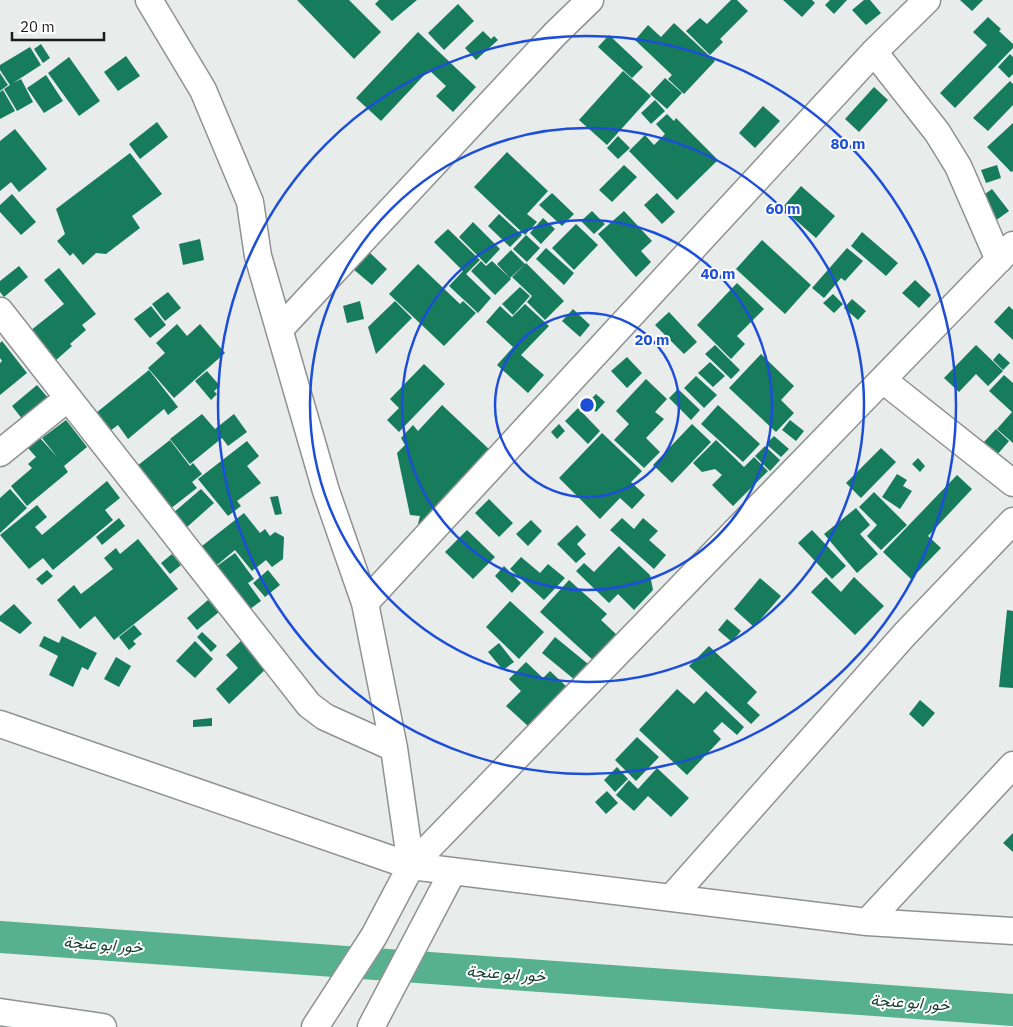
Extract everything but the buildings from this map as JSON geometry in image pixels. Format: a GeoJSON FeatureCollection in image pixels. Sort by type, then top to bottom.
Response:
{"type":"FeatureCollection","features":[{"type":"Feature","properties":{"kind":"street"},"geometry":{"type":"LineString","coordinates":[[280,329],[555,34],[590,0]]}},
{"type":"Feature","properties":{"kind":"street"},"geometry":{"type":"LineString","coordinates":[[365,604],[874,52],[927,0]]}},
{"type":"Feature","properties":{"kind":"street"},"geometry":{"type":"LineString","coordinates":[[152,2],[203,90],[250,202],[258,256],[326,491],[365,604],[394,748],[411,866]]}},
{"type":"Feature","properties":{"kind":"street"},"geometry":{"type":"LineString","coordinates":[[315,1027],[374,936],[411,866],[1006,252],[937,132],[874,52]]}},
{"type":"Feature","properties":{"kind":"street"},"geometry":{"type":"LineString","coordinates":[[0,311],[309,705],[325,717],[394,748]]}},
{"type":"Feature","properties":{"kind":"street"},"geometry":{"type":"LineString","coordinates":[[883,380],[1013,483]]}},
{"type":"Feature","properties":{"kind":"street"},"geometry":{"type":"LineString","coordinates":[[0,453],[68,398]]}},
{"type":"Feature","properties":{"kind":"street"},"geometry":{"type":"LineString","coordinates":[[671,898],[904,634],[1013,521]]}},
{"type":"Feature","properties":{"kind":"street"},"geometry":{"type":"LineString","coordinates":[[0,724],[411,866],[867,922],[1013,931]]}},
{"type":"Feature","properties":{"kind":"street"},"geometry":{"type":"LineString","coordinates":[[867,922],[1013,765]]}},
{"type":"Feature","properties":{"kind":"street"},"geometry":{"type":"LineString","coordinates":[[371,1027],[453,871]]}},
{"type":"Feature","properties":{"kind":"street"},"geometry":{"type":"LineString","coordinates":[[0,1012],[103,1027]]}},
{"type":"Feature","properties":{"kind":"waterway","name":"خور ابو عنجة"},"geometry":{"type":"LineString","coordinates":[[0,937],[1013,1010]]}}]}
